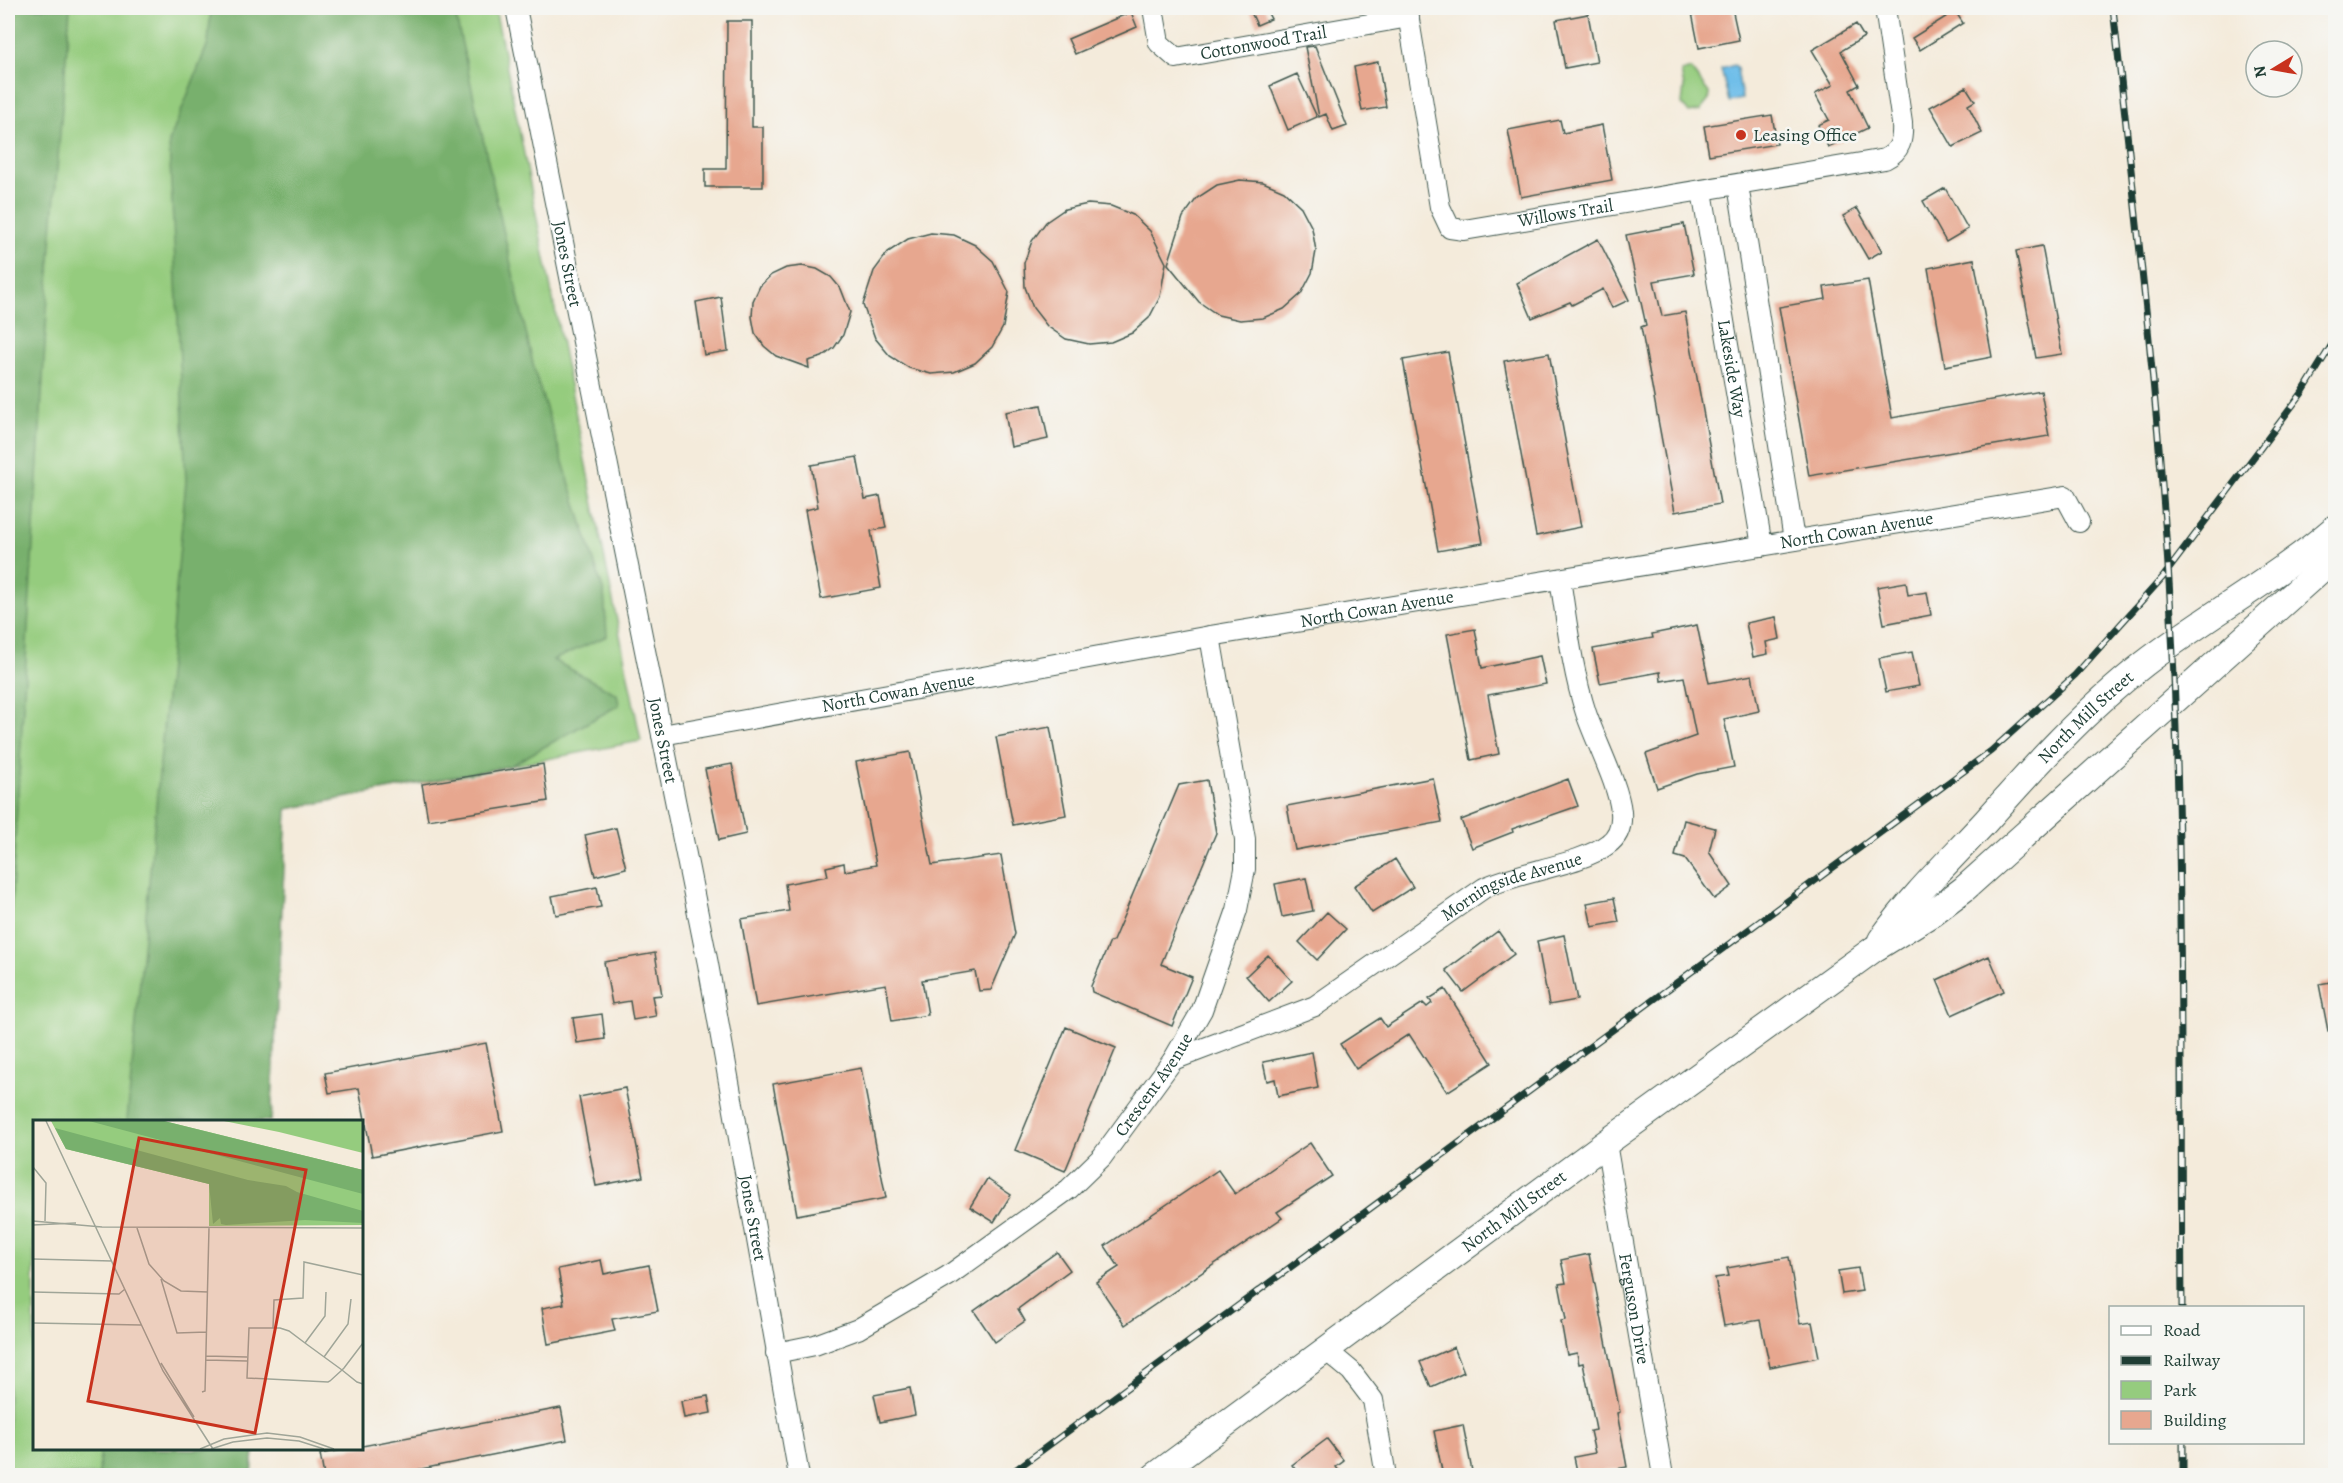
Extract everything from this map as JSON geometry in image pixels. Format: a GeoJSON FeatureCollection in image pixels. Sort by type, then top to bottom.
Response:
{"type":"FeatureCollection","features":[{"type":"Feature","properties":{"kind":"main road","name":"North Mill Street"},"geometry":{"type":"LineString","coordinates":[[1874,949],[1907,904],[2047,752],[2104,699],[2181,636],[2288,564],[2336,527]]}},
{"type":"Feature","properties":{"kind":"main road","name":"North Mill Street"},"geometry":{"type":"LineString","coordinates":[[1155,1476],[1606,1143],[1874,949],[1931,914],[1964,889],[2336,556]]}},
{"type":"Feature","properties":{"kind":"street","name":"Jones Street"},"geometry":{"type":"LineString","coordinates":[[516,8],[708,964],[799,1476]]}},
{"type":"Feature","properties":{"kind":"street","name":"Cottonwood Trail"},"geometry":{"type":"LineString","coordinates":[[1154,8],[1160,44],[1176,58],[1408,12]]}},
{"type":"Feature","properties":{"kind":"street","name":"Willows Trail"},"geometry":{"type":"LineString","coordinates":[[1408,12],[1440,207],[1450,228],[1464,230],[1885,159],[1899,148],[1902,140],[1902,123],[1885,8]]}},
{"type":"Feature","properties":{"kind":"street","name":"Lakeside Way"},"geometry":{"type":"LineString","coordinates":[[1738,185],[1794,540]]}},
{"type":"Feature","properties":{"kind":"street","name":"Lakeside Way"},"geometry":{"type":"LineString","coordinates":[[1702,191],[1762,546]]}},
{"type":"Feature","properties":{"kind":"street","name":"North Cowan Avenue"},"geometry":{"type":"LineString","coordinates":[[662,735],[1210,636],[2065,496],[2079,522]]}},
{"type":"Feature","properties":{"kind":"street","name":"Morningside Avenue"},"geometry":{"type":"LineString","coordinates":[[1173,1060],[1315,1006],[1484,888],[1513,875],[1587,855],[1610,843],[1621,825],[1619,800],[1585,709],[1560,579]]}},
{"type":"Feature","properties":{"kind":"street","name":"Crescent Avenue"},"geometry":{"type":"LineString","coordinates":[[776,1353],[829,1341],[882,1316],[948,1276],[1060,1195],[1114,1144],[1173,1060],[1202,1010],[1219,966],[1237,910],[1245,869],[1245,839],[1210,636]]}},
{"type":"Feature","properties":{"kind":"street","name":"Ferguson Drive"},"geometry":{"type":"LineString","coordinates":[[1606,1143],[1663,1476]]}},
{"type":"Feature","properties":{"kind":"street"},"geometry":{"type":"LineString","coordinates":[[1327,1351],[1351,1371],[1373,1400],[1386,1476]]}},
{"type":"Feature","properties":{"kind":"green space"},"geometry":{"type":"Polygon","coordinates":[[[8,8],[495,8],[641,741],[287,809],[271,1120],[33,1120],[33,1450],[254,1450],[252,1475],[8,1475],[8,8]]]}},
{"type":"Feature","properties":{"kind":"green space"},"geometry":{"type":"Polygon","coordinates":[[[8,8],[70,8],[51,245],[8,959],[8,8]]]}},
{"type":"Feature","properties":{"kind":"green space"},"geometry":{"type":"Polygon","coordinates":[[[211,8],[454,8],[535,373],[604,593],[607,636],[553,660],[617,694],[619,705],[510,766],[287,809],[271,1120],[127,1120],[186,481],[169,142],[208,43],[211,8]]]}},
{"type":"Feature","properties":{"kind":"green space"},"geometry":{"type":"Polygon","coordinates":[[[1691,69],[1709,93],[1709,100],[1700,111],[1689,113],[1682,104],[1684,86],[1681,72],[1691,69]]]}},
{"type":"Feature","properties":{"kind":"green space"},"geometry":{"type":"Polygon","coordinates":[[[100,1450],[254,1450],[252,1475],[99,1475],[100,1450]]]}},
{"type":"Feature","properties":{"kind":"water"},"geometry":{"type":"Polygon","coordinates":[[[1734,65],[1737,68],[1742,99],[1729,102],[1721,69],[1734,65]]]}},
{"type":"Feature","properties":{"kind":"building"},"geometry":{"type":"Polygon","coordinates":[[[1249,8],[1265,8],[1271,19],[1257,25],[1249,8]]]}},
{"type":"Feature","properties":{"kind":"building"},"geometry":{"type":"Polygon","coordinates":[[[1691,8],[1732,8],[1739,40],[1699,48],[1691,8]]]}},
{"type":"Feature","properties":{"kind":"building"},"geometry":{"type":"Polygon","coordinates":[[[1955,11],[1963,23],[1920,50],[1912,38],[1955,11]]]}},
{"type":"Feature","properties":{"kind":"building"},"geometry":{"type":"Polygon","coordinates":[[[1131,12],[1137,27],[1075,54],[1068,39],[1131,12]]]}},
{"type":"Feature","properties":{"kind":"building"},"geometry":{"type":"Polygon","coordinates":[[[1588,14],[1597,62],[1565,68],[1556,20],[1588,14]]]}},
{"type":"Feature","properties":{"kind":"building"},"geometry":{"type":"Polygon","coordinates":[[[727,21],[752,21],[752,127],[763,127],[763,187],[705,187],[705,169],[726,169],[727,21]]]}},
{"type":"Feature","properties":{"kind":"building"},"geometry":{"type":"Polygon","coordinates":[[[1856,24],[1864,37],[1841,51],[1859,85],[1850,90],[1868,128],[1828,147],[1818,125],[1829,120],[1815,94],[1833,85],[1812,50],[1856,24]]]}},
{"type":"Feature","properties":{"kind":"building"},"geometry":{"type":"Polygon","coordinates":[[[1315,46],[1347,126],[1333,131],[1326,114],[1319,117],[1305,47],[1315,46]]]}},
{"type":"Feature","properties":{"kind":"building"},"geometry":{"type":"Polygon","coordinates":[[[1378,62],[1386,107],[1362,111],[1354,67],[1378,62]]]}},
{"type":"Feature","properties":{"kind":"building"},"geometry":{"type":"Polygon","coordinates":[[[1297,74],[1317,117],[1288,130],[1270,86],[1297,74]]]}},
{"type":"Feature","properties":{"kind":"building"},"geometry":{"type":"Polygon","coordinates":[[[1966,87],[1975,101],[1968,105],[1982,133],[1953,147],[1930,107],[1966,87]]]}},
{"type":"Feature","properties":{"kind":"building","name":"Leasing Office"},"geometry":{"type":"Polygon","coordinates":[[[1772,115],[1777,144],[1709,155],[1704,126],[1772,115]]]}},
{"type":"Feature","properties":{"kind":"building"},"geometry":{"type":"Polygon","coordinates":[[[1560,120],[1563,133],[1602,125],[1612,180],[1521,197],[1508,130],[1560,120]]]}},
{"type":"Feature","properties":{"kind":"building"},"geometry":{"type":"Polygon","coordinates":[[[1240,180],[1263,182],[1284,191],[1301,207],[1312,228],[1316,251],[1312,273],[1301,294],[1284,309],[1263,318],[1240,320],[1218,315],[1199,302],[1168,264],[1183,217],[1197,198],[1217,185],[1240,180]]]}},
{"type":"Feature","properties":{"kind":"building"},"geometry":{"type":"Polygon","coordinates":[[[1945,188],[1968,229],[1946,242],[1923,201],[1945,188]]]}},
{"type":"Feature","properties":{"kind":"building"},"geometry":{"type":"Polygon","coordinates":[[[1088,204],[1111,206],[1133,215],[1150,231],[1166,263],[1160,297],[1149,318],[1132,333],[1111,342],[1089,344],[1066,339],[1047,326],[1033,308],[1025,287],[1024,263],[1032,241],[1046,222],[1065,209],[1088,204]]]}},
{"type":"Feature","properties":{"kind":"building"},"geometry":{"type":"Polygon","coordinates":[[[1857,208],[1882,251],[1868,259],[1843,216],[1857,208]]]}},
{"type":"Feature","properties":{"kind":"building"},"geometry":{"type":"Polygon","coordinates":[[[1684,224],[1694,274],[1654,281],[1662,316],[1685,312],[1720,504],[1675,512],[1641,327],[1646,325],[1626,235],[1684,224]]]}},
{"type":"Feature","properties":{"kind":"building"},"geometry":{"type":"Polygon","coordinates":[[[931,233],[954,235],[975,245],[993,261],[1009,292],[1003,327],[992,347],[975,363],[954,372],[931,374],[909,368],[890,356],[875,338],[863,305],[874,271],[888,252],[908,239],[931,233]]]}},
{"type":"Feature","properties":{"kind":"building"},"geometry":{"type":"Polygon","coordinates":[[[1598,239],[1629,300],[1612,308],[1603,289],[1572,305],[1570,302],[1532,318],[1517,283],[1598,239]]]}},
{"type":"Feature","properties":{"kind":"building"},"geometry":{"type":"Polygon","coordinates":[[[2042,246],[2062,354],[2036,358],[2016,251],[2042,246]]]}},
{"type":"Feature","properties":{"kind":"building"},"geometry":{"type":"Polygon","coordinates":[[[1974,259],[1992,357],[1945,366],[1928,268],[1974,259]]]}},
{"type":"Feature","properties":{"kind":"building"},"geometry":{"type":"Polygon","coordinates":[[[802,266],[817,269],[831,277],[841,289],[850,312],[843,335],[834,348],[822,357],[808,361],[809,368],[776,356],[764,346],[755,333],[752,317],[753,301],[760,286],[771,275],[786,268],[802,266]]]}},
{"type":"Feature","properties":{"kind":"building"},"geometry":{"type":"Polygon","coordinates":[[[1868,280],[1892,418],[2041,391],[2049,436],[1809,476],[1779,307],[1826,299],[1824,287],[1868,280]]]}},
{"type":"Feature","properties":{"kind":"building"},"geometry":{"type":"Polygon","coordinates":[[[721,297],[728,351],[704,355],[696,302],[721,297]]]}},
{"type":"Feature","properties":{"kind":"building"},"geometry":{"type":"Polygon","coordinates":[[[1448,352],[1483,543],[1438,551],[1403,360],[1448,352]]]}},
{"type":"Feature","properties":{"kind":"building"},"geometry":{"type":"Polygon","coordinates":[[[1549,353],[1581,527],[1536,536],[1504,361],[1549,353]]]}},
{"type":"Feature","properties":{"kind":"building"},"geometry":{"type":"Polygon","coordinates":[[[1041,405],[1048,439],[1011,447],[1005,412],[1041,405]]]}},
{"type":"Feature","properties":{"kind":"building"},"geometry":{"type":"Polygon","coordinates":[[[857,457],[865,499],[880,496],[886,528],[871,531],[881,588],[821,599],[805,510],[818,507],[811,465],[857,457]]]}},
{"type":"Feature","properties":{"kind":"building"},"geometry":{"type":"Polygon","coordinates":[[[1906,582],[1908,595],[1927,592],[1931,615],[1884,624],[1877,587],[1906,582]]]}},
{"type":"Feature","properties":{"kind":"building"},"geometry":{"type":"Polygon","coordinates":[[[1776,617],[1780,639],[1766,642],[1768,654],[1753,657],[1746,623],[1776,617]]]}},
{"type":"Feature","properties":{"kind":"building"},"geometry":{"type":"Polygon","coordinates":[[[1697,625],[1709,683],[1752,675],[1759,711],[1724,719],[1734,767],[1697,774],[1657,788],[1646,754],[1696,736],[1684,677],[1661,681],[1660,672],[1600,683],[1593,649],[1653,638],[1652,634],[1697,625]]]}},
{"type":"Feature","properties":{"kind":"building"},"geometry":{"type":"Polygon","coordinates":[[[1475,629],[1482,668],[1540,656],[1546,684],[1488,695],[1499,754],[1471,760],[1447,634],[1475,629]]]}},
{"type":"Feature","properties":{"kind":"building"},"geometry":{"type":"Polygon","coordinates":[[[1912,652],[1919,686],[1886,692],[1879,658],[1912,652]]]}},
{"type":"Feature","properties":{"kind":"building"},"geometry":{"type":"Polygon","coordinates":[[[1050,727],[1066,815],[1013,825],[996,737],[1050,727]]]}},
{"type":"Feature","properties":{"kind":"building"},"geometry":{"type":"Polygon","coordinates":[[[910,752],[932,865],[1001,855],[1015,934],[991,990],[979,991],[975,971],[922,980],[928,1015],[892,1021],[886,984],[756,1006],[741,919],[789,911],[785,884],[828,876],[826,867],[844,863],[845,871],[876,865],[856,762],[910,752]]]}},
{"type":"Feature","properties":{"kind":"building"},"geometry":{"type":"Polygon","coordinates":[[[543,764],[548,801],[428,820],[422,784],[543,764]]]}},
{"type":"Feature","properties":{"kind":"building"},"geometry":{"type":"Polygon","coordinates":[[[732,764],[746,834],[719,840],[705,769],[732,764]]]}},
{"type":"Feature","properties":{"kind":"building"},"geometry":{"type":"Polygon","coordinates":[[[1433,778],[1442,822],[1295,850],[1287,806],[1433,778]]]}},
{"type":"Feature","properties":{"kind":"building"},"geometry":{"type":"Polygon","coordinates":[[[1568,779],[1578,806],[1512,829],[1513,832],[1472,848],[1461,820],[1568,779]]]}},
{"type":"Feature","properties":{"kind":"building"},"geometry":{"type":"Polygon","coordinates":[[[1207,780],[1216,833],[1161,964],[1192,977],[1172,1026],[1092,992],[1091,986],[1110,942],[1113,941],[1179,785],[1207,780]]]}},
{"type":"Feature","properties":{"kind":"building"},"geometry":{"type":"Polygon","coordinates":[[[1684,820],[1715,828],[1709,852],[1732,886],[1714,899],[1685,859],[1675,856],[1684,820]]]}},
{"type":"Feature","properties":{"kind":"building"},"geometry":{"type":"Polygon","coordinates":[[[616,828],[626,868],[595,876],[585,835],[616,828]]]}},
{"type":"Feature","properties":{"kind":"building"},"geometry":{"type":"Polygon","coordinates":[[[1395,859],[1413,887],[1372,913],[1354,886],[1395,859]]]}},
{"type":"Feature","properties":{"kind":"building"},"geometry":{"type":"Polygon","coordinates":[[[1306,878],[1313,911],[1282,917],[1275,884],[1306,878]]]}},
{"type":"Feature","properties":{"kind":"building"},"geometry":{"type":"Polygon","coordinates":[[[597,887],[601,907],[556,915],[552,896],[597,887]]]}},
{"type":"Feature","properties":{"kind":"building"},"geometry":{"type":"Polygon","coordinates":[[[1614,898],[1619,922],[1592,927],[1587,903],[1614,898]]]}},
{"type":"Feature","properties":{"kind":"building"},"geometry":{"type":"Polygon","coordinates":[[[1327,912],[1346,929],[1317,960],[1299,942],[1327,912]]]}},
{"type":"Feature","properties":{"kind":"building"},"geometry":{"type":"Polygon","coordinates":[[[1498,931],[1514,954],[1463,992],[1446,970],[1498,931]]]}},
{"type":"Feature","properties":{"kind":"building"},"geometry":{"type":"Polygon","coordinates":[[[1564,935],[1577,1000],[1549,1005],[1537,941],[1564,935]]]}},
{"type":"Feature","properties":{"kind":"building"},"geometry":{"type":"Polygon","coordinates":[[[655,953],[662,995],[652,996],[656,1016],[633,1020],[630,1001],[612,1004],[604,962],[655,953]]]}},
{"type":"Feature","properties":{"kind":"building"},"geometry":{"type":"Polygon","coordinates":[[[1268,955],[1292,981],[1269,1002],[1246,976],[1268,955]]]}},
{"type":"Feature","properties":{"kind":"building"},"geometry":{"type":"Polygon","coordinates":[[[1989,956],[2004,991],[1952,1015],[1937,980],[1989,956]]]}},
{"type":"Feature","properties":{"kind":"building"},"geometry":{"type":"Polygon","coordinates":[[[2336,981],[2336,1030],[2328,1031],[2319,984],[2336,981]]]}},
{"type":"Feature","properties":{"kind":"building"},"geometry":{"type":"Polygon","coordinates":[[[1445,989],[1492,1063],[1447,1092],[1409,1034],[1356,1069],[1340,1044],[1380,1018],[1386,1027],[1423,1003],[1427,1007],[1432,1003],[1429,999],[1445,989]]]}},
{"type":"Feature","properties":{"kind":"building"},"geometry":{"type":"Polygon","coordinates":[[[602,1014],[605,1039],[577,1043],[573,1018],[602,1014]]]}},
{"type":"Feature","properties":{"kind":"building"},"geometry":{"type":"Polygon","coordinates":[[[1066,1027],[1116,1048],[1065,1171],[1015,1150],[1066,1027]]]}},
{"type":"Feature","properties":{"kind":"building"},"geometry":{"type":"Polygon","coordinates":[[[486,1043],[503,1131],[372,1156],[359,1088],[329,1093],[325,1073],[486,1043]]]}},
{"type":"Feature","properties":{"kind":"building"},"geometry":{"type":"Polygon","coordinates":[[[1312,1052],[1318,1088],[1278,1096],[1275,1079],[1267,1081],[1263,1062],[1312,1052]]]}},
{"type":"Feature","properties":{"kind":"building"},"geometry":{"type":"Polygon","coordinates":[[[861,1068],[886,1198],[797,1215],[773,1084],[861,1068]]]}},
{"type":"Feature","properties":{"kind":"building"},"geometry":{"type":"Polygon","coordinates":[[[625,1088],[643,1177],[596,1186],[579,1097],[625,1088]]]}},
{"type":"Feature","properties":{"kind":"building"},"geometry":{"type":"Polygon","coordinates":[[[1310,1143],[1332,1176],[1277,1212],[1282,1218],[1125,1325],[1096,1282],[1119,1267],[1105,1246],[1218,1170],[1235,1194],[1310,1143]]]}},
{"type":"Feature","properties":{"kind":"building"},"geometry":{"type":"Polygon","coordinates":[[[987,1179],[1011,1195],[994,1222],[970,1207],[987,1179]]]}},
{"type":"Feature","properties":{"kind":"building"},"geometry":{"type":"Polygon","coordinates":[[[1057,1252],[1070,1270],[1018,1309],[1025,1321],[995,1342],[974,1311],[1057,1252]]]}},
{"type":"Feature","properties":{"kind":"building"},"geometry":{"type":"Polygon","coordinates":[[[1589,1254],[1620,1412],[1617,1413],[1627,1467],[1578,1476],[1574,1457],[1595,1453],[1590,1431],[1596,1430],[1583,1363],[1579,1364],[1577,1353],[1567,1355],[1561,1321],[1566,1320],[1559,1284],[1566,1283],[1561,1260],[1589,1254]]]}},
{"type":"Feature","properties":{"kind":"building"},"geometry":{"type":"Polygon","coordinates":[[[1789,1257],[1800,1324],[1812,1322],[1819,1357],[1770,1367],[1760,1320],[1724,1326],[1715,1278],[1729,1276],[1727,1268],[1789,1257]]]}},
{"type":"Feature","properties":{"kind":"building"},"geometry":{"type":"Polygon","coordinates":[[[601,1260],[604,1274],[649,1265],[658,1311],[612,1319],[615,1331],[548,1344],[542,1308],[564,1304],[558,1269],[601,1260]]]}},
{"type":"Feature","properties":{"kind":"building"},"geometry":{"type":"Polygon","coordinates":[[[1858,1268],[1862,1291],[1842,1294],[1838,1271],[1858,1268]]]}},
{"type":"Feature","properties":{"kind":"building"},"geometry":{"type":"Polygon","coordinates":[[[1454,1347],[1464,1372],[1431,1387],[1420,1362],[1454,1347]]]}},
{"type":"Feature","properties":{"kind":"building"},"geometry":{"type":"Polygon","coordinates":[[[910,1388],[915,1415],[880,1422],[874,1395],[910,1388]]]}},
{"type":"Feature","properties":{"kind":"building"},"geometry":{"type":"Polygon","coordinates":[[[708,1396],[711,1413],[684,1418],[681,1401],[708,1396]]]}},
{"type":"Feature","properties":{"kind":"building"},"geometry":{"type":"Polygon","coordinates":[[[561,1408],[567,1440],[386,1476],[324,1476],[320,1454],[341,1450],[363,1450],[363,1446],[561,1408]]]}},
{"type":"Feature","properties":{"kind":"building"},"geometry":{"type":"Polygon","coordinates":[[[1463,1425],[1472,1471],[1443,1476],[1434,1431],[1463,1425]]]}},
{"type":"Feature","properties":{"kind":"building"},"geometry":{"type":"Polygon","coordinates":[[[1327,1439],[1344,1461],[1336,1467],[1343,1476],[1300,1476],[1292,1465],[1327,1439]]]}},
{"type":"Feature","properties":{"kind":"railway"},"geometry":{"type":"LineString","coordinates":[[2113,8],[2152,365],[2174,672],[2179,853],[2182,1306]]}},
{"type":"Feature","properties":{"kind":"railway"},"geometry":{"type":"LineString","coordinates":[[1007,1476],[1991,751],[2075,675],[2163,577],[2302,393],[2336,338]]}},
{"type":"Feature","properties":{"kind":"railway"},"geometry":{"type":"LineString","coordinates":[[2183,1444],[2183,1476]]}},
{"type":"Feature","properties":{"kind":"place","name":"Leasing Office"},"geometry":{"type":"Point","coordinates":[1741,135]}}]}
